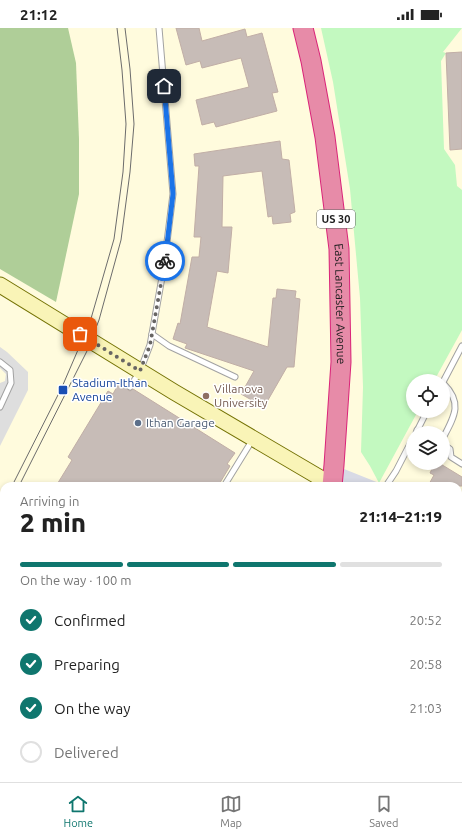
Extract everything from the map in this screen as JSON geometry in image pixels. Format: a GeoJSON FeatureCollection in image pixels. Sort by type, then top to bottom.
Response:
{"type":"FeatureCollection","features":[{"type":"Feature","properties":{"kind":"highway","name":"East Lancaster Avenue"},"geometry":{"type":"LineString","coordinates":[[303,28],[314,73],[325,137],[339,249],[341,362],[333,482]]}},
{"type":"Feature","properties":{"kind":"street"},"geometry":{"type":"LineString","coordinates":[[0,285],[140,371],[326,482]]}},
{"type":"Feature","properties":{"kind":"lane"},"geometry":{"type":"LineString","coordinates":[[130,387],[140,371],[150,345],[164,266],[173,194],[159,28]]}},
{"type":"Feature","properties":{"kind":"lane"},"geometry":{"type":"LineString","coordinates":[[152,334],[169,346],[235,377]]}},
{"type":"Feature","properties":{"kind":"lane"},"geometry":{"type":"LineString","coordinates":[[447,374],[462,346]]}},
{"type":"Feature","properties":{"kind":"lane"},"geometry":{"type":"LineString","coordinates":[[0,362],[10,370],[11,383],[0,407]]}},
{"type":"Feature","properties":{"kind":"lane"},"geometry":{"type":"LineString","coordinates":[[450,387],[457,396],[459,409],[450,426]]}},
{"type":"Feature","properties":{"kind":"lane"},"geometry":{"type":"LineString","coordinates":[[227,482],[254,439]]}},
{"type":"Feature","properties":{"kind":"lane"},"geometry":{"type":"LineString","coordinates":[[450,449],[452,457],[462,464]]}},
{"type":"Feature","properties":{"kind":"lane"},"geometry":{"type":"LineString","coordinates":[[389,482],[406,452]]}},
{"type":"Feature","properties":{"kind":"shaded area","name":"Villanova University"},"geometry":{"type":"Polygon","coordinates":[[[0,28],[462,28],[462,482],[0,482],[0,28]]]}},
{"type":"Feature","properties":{"kind":"shaded area"},"geometry":{"type":"Polygon","coordinates":[[[0,347],[28,372],[28,390],[0,446],[0,383],[5,381],[6,374],[0,368],[0,347]]]}},
{"type":"Feature","properties":{"kind":"shaded area"},"geometry":{"type":"Polygon","coordinates":[[[334,465],[376,482],[334,482],[334,465]]]}},
{"type":"Feature","properties":{"kind":"green space"},"geometry":{"type":"Polygon","coordinates":[[[0,28],[68,28],[76,63],[79,139],[79,194],[56,302],[0,269],[0,28]]]}},
{"type":"Feature","properties":{"kind":"green space"},"geometry":{"type":"Polygon","coordinates":[[[321,28],[462,28],[443,52],[446,53],[441,61],[444,149],[455,165],[457,186],[462,190],[462,330],[438,374],[406,374],[406,418],[414,418],[410,426],[406,426],[406,433],[380,482],[361,452],[363,387],[360,298],[350,189],[333,82],[321,28]]]}},
{"type":"Feature","properties":{"kind":"building"},"geometry":{"type":"Polygon","coordinates":[[[176,28],[199,28],[202,41],[245,29],[247,37],[262,33],[278,92],[272,93],[277,111],[216,127],[214,122],[202,125],[196,100],[249,87],[241,58],[202,68],[200,61],[186,65],[176,28]]]}},
{"type":"Feature","properties":{"kind":"building"},"geometry":{"type":"Polygon","coordinates":[[[462,52],[462,149],[450,150],[446,53],[462,52]]]}},
{"type":"Feature","properties":{"kind":"building"},"geometry":{"type":"Polygon","coordinates":[[[280,141],[282,159],[289,160],[295,212],[290,214],[291,222],[273,224],[272,216],[268,217],[262,171],[223,176],[222,227],[232,227],[228,273],[217,271],[207,327],[268,347],[273,298],[276,298],[277,289],[296,291],[295,298],[300,299],[294,367],[287,367],[264,407],[241,394],[254,371],[185,348],[187,344],[173,339],[178,323],[180,324],[192,257],[199,257],[201,237],[194,237],[199,166],[195,166],[194,154],[280,141]]]}},
{"type":"Feature","properties":{"kind":"building","name":"Ithan Garage"},"geometry":{"type":"Polygon","coordinates":[[[120,381],[126,385],[128,390],[130,391],[133,389],[235,453],[227,464],[230,466],[220,482],[58,482],[72,460],[68,457],[108,391],[113,394],[120,381]]]}},
{"type":"Feature","properties":{"kind":"building"},"geometry":{"type":"Polygon","coordinates":[[[432,470],[450,470],[462,477],[462,482],[430,482],[434,475],[430,473],[432,470]]]}},
{"type":"Feature","properties":{"kind":"tram line"},"geometry":{"type":"LineString","coordinates":[[14,482],[62,387],[90,322],[114,239],[123,172],[126,124],[117,28]]}},
{"type":"Feature","properties":{"kind":"tram line"},"geometry":{"type":"LineString","coordinates":[[21,482],[87,351],[99,320],[121,240],[130,172],[134,124],[125,28]]}},
{"type":"Feature","properties":{"kind":"way so far"},"geometry":{"type":"LineString","coordinates":[[80,334],[140,371],[150,345],[165,261]]}},
{"type":"Feature","properties":{"kind":"place","name":"Stadium-Ithan Avenue"},"geometry":{"type":"Point","coordinates":[63,390]}},
{"type":"Feature","properties":{"kind":"place","name":"Villanova University"},"geometry":{"type":"Point","coordinates":[206,396]}},
{"type":"Feature","properties":{"kind":"place","name":"Ithan Garage"},"geometry":{"type":"Point","coordinates":[138,423]}},
{"type":"Feature","properties":{"kind":"route"},"geometry":{"type":"LineString","coordinates":[[164,86],[173,194],[165,261]]}}]}
